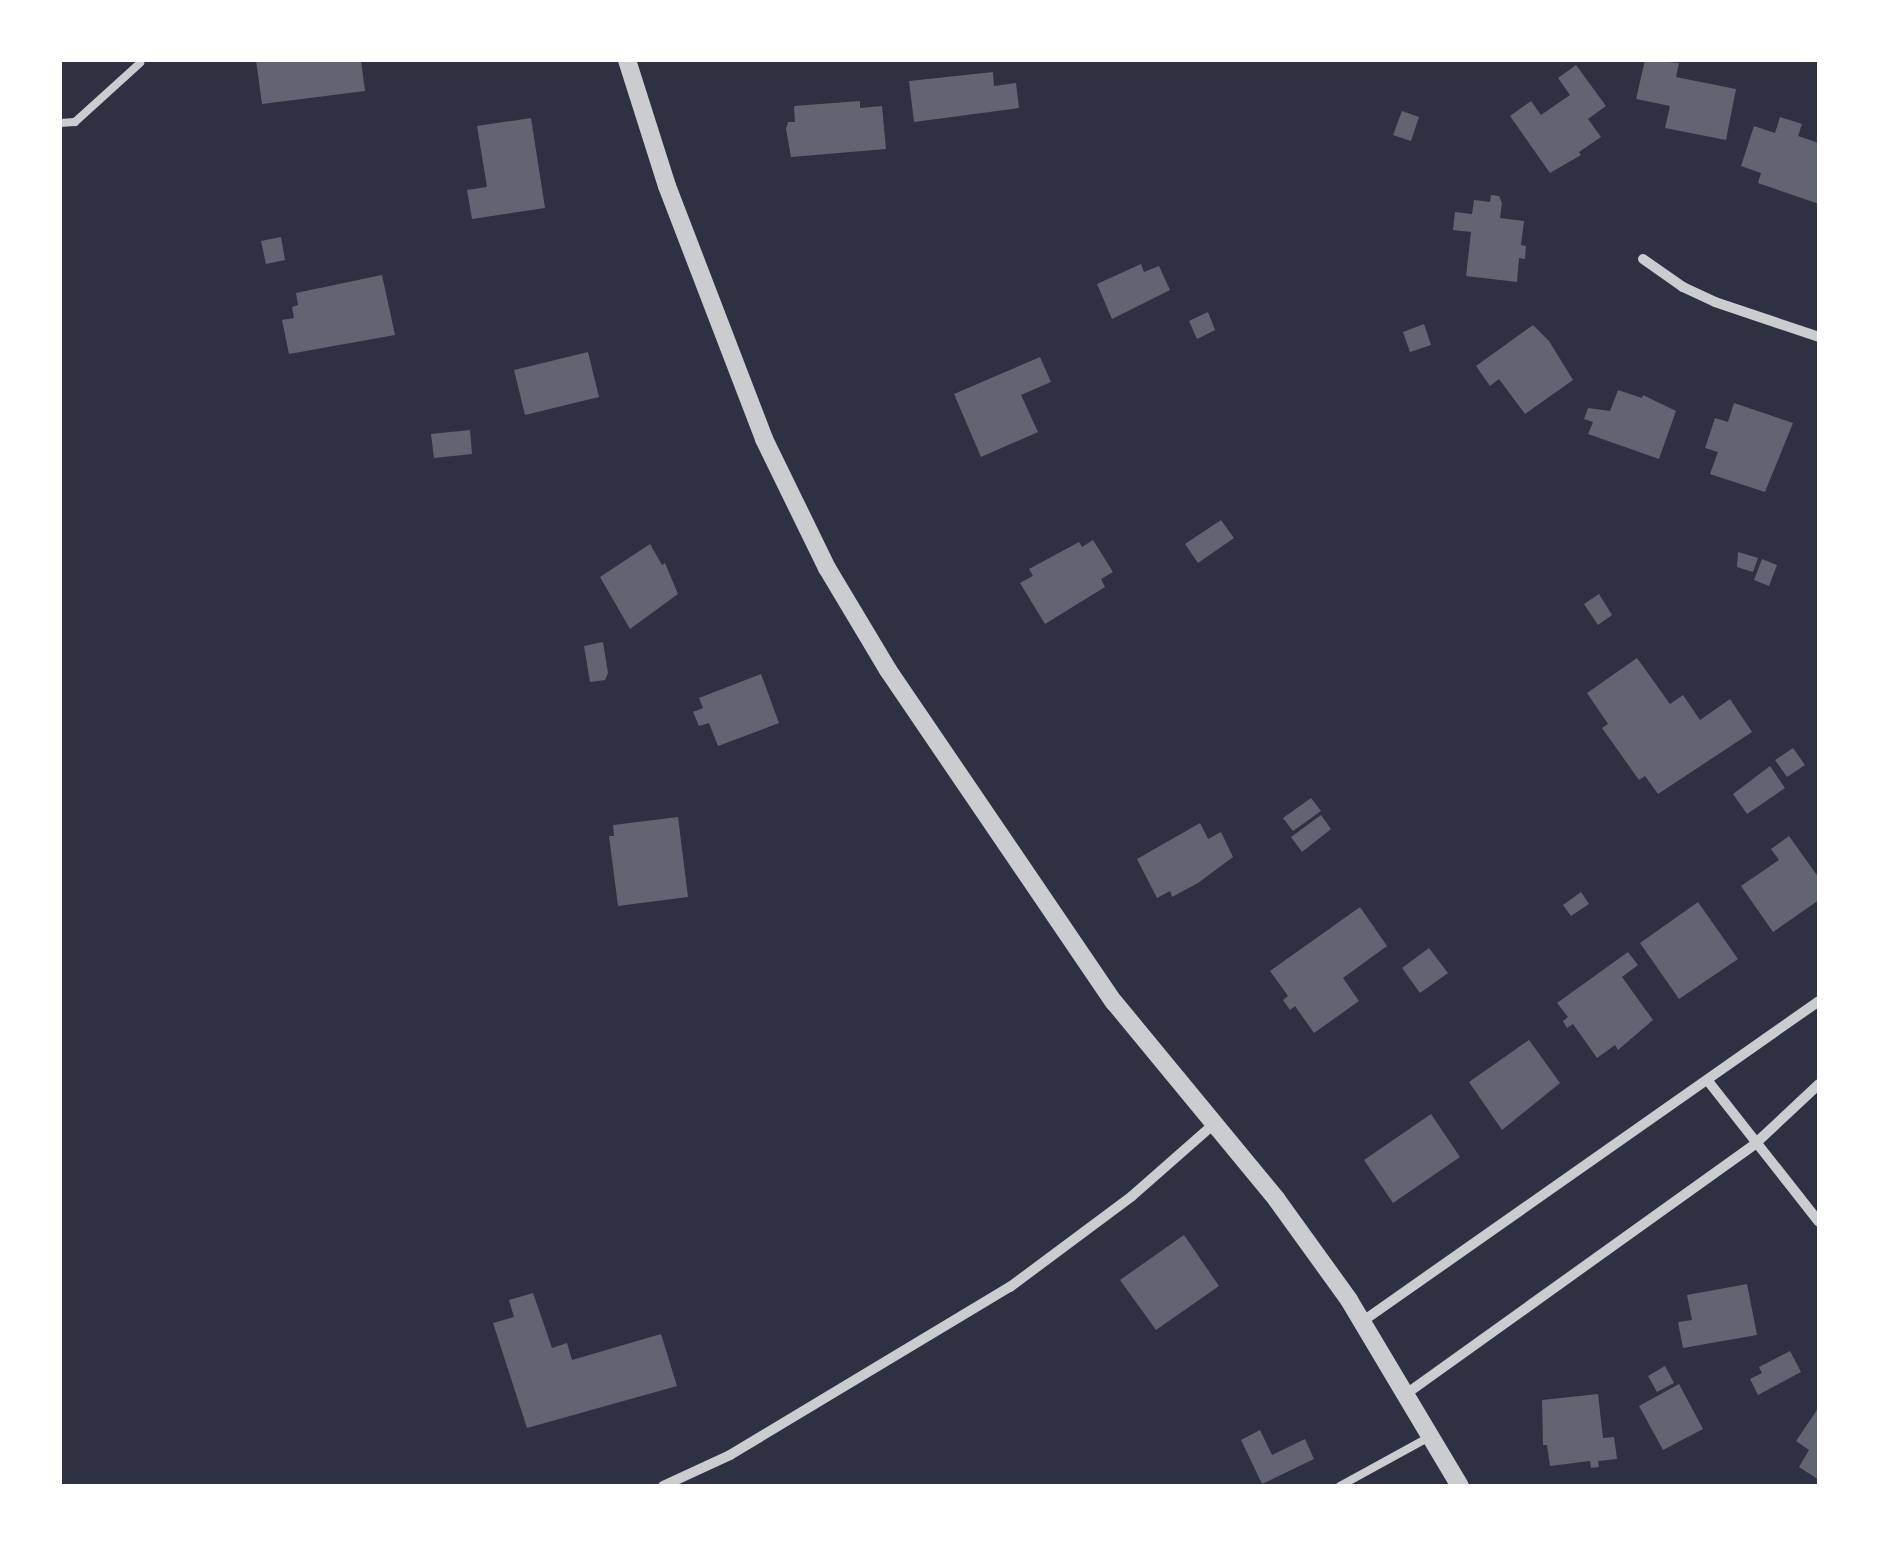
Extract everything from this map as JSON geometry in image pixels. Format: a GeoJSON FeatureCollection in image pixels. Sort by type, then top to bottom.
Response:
{"type":"FeatureCollection","features":[{"type":"Feature","properties":{"kind":"street"},"geometry":{"type":"LineString","coordinates":[[626,60],[667,186],[764,439],[827,568],[888,670],[1114,1002],[1277,1200],[1363,1321],[1460,1486]]}},
{"type":"Feature","properties":{"kind":"street"},"geometry":{"type":"LineString","coordinates":[[1643,259],[1683,287],[1715,302],[1819,337]]}},
{"type":"Feature","properties":{"kind":"street"},"geometry":{"type":"LineString","coordinates":[[1363,1321],[1819,1001]]}},
{"type":"Feature","properties":{"kind":"street"},"geometry":{"type":"LineString","coordinates":[[1708,1082],[1819,1222]]}},
{"type":"Feature","properties":{"kind":"street"},"geometry":{"type":"LineString","coordinates":[[1406,1394],[1756,1143],[1819,1084]]}},
{"type":"Feature","properties":{"kind":"street"},"geometry":{"type":"LineString","coordinates":[[663,1486],[730,1455],[924,1343],[1010,1287],[1132,1196],[1214,1124]]}},
{"type":"Feature","properties":{"kind":"lane"},"geometry":{"type":"LineString","coordinates":[[60,123],[75,122],[140,63]]}},
{"type":"Feature","properties":{"kind":"lane"},"geometry":{"type":"LineString","coordinates":[[1340,1486],[1431,1436]]}},
{"type":"Feature","properties":{"kind":"building"},"geometry":{"type":"Polygon","coordinates":[[[256,60],[361,60],[365,91],[262,104],[256,60]]]}},
{"type":"Feature","properties":{"kind":"building"},"geometry":{"type":"Polygon","coordinates":[[[1645,60],[1679,63],[1676,77],[1736,89],[1726,140],[1665,128],[1670,106],[1636,99],[1645,60]]]}},
{"type":"Feature","properties":{"kind":"building"},"geometry":{"type":"Polygon","coordinates":[[[1576,65],[1606,106],[1588,119],[1601,137],[1579,152],[1581,155],[1550,173],[1510,116],[1531,101],[1541,115],[1570,95],[1558,78],[1576,65]]]}},
{"type":"Feature","properties":{"kind":"building"},"geometry":{"type":"Polygon","coordinates":[[[993,72],[994,86],[1016,83],[1019,108],[914,122],[909,81],[993,72]]]}},
{"type":"Feature","properties":{"kind":"building"},"geometry":{"type":"Polygon","coordinates":[[[860,101],[860,108],[882,106],[886,149],[791,157],[786,129],[788,122],[795,122],[794,106],[860,101]]]}},
{"type":"Feature","properties":{"kind":"building"},"geometry":{"type":"Polygon","coordinates":[[[1402,111],[1419,117],[1411,141],[1393,135],[1402,111]]]}},
{"type":"Feature","properties":{"kind":"building"},"geometry":{"type":"Polygon","coordinates":[[[1780,117],[1802,124],[1798,136],[1819,143],[1819,204],[1758,183],[1761,173],[1741,166],[1754,126],[1775,133],[1780,117]]]}},
{"type":"Feature","properties":{"kind":"building"},"geometry":{"type":"Polygon","coordinates":[[[531,118],[545,208],[472,219],[467,190],[487,187],[477,126],[531,118]]]}},
{"type":"Feature","properties":{"kind":"building"},"geometry":{"type":"Polygon","coordinates":[[[1491,195],[1499,196],[1502,203],[1500,218],[1524,221],[1521,245],[1526,246],[1525,259],[1519,258],[1517,282],[1466,276],[1471,232],[1453,230],[1455,212],[1472,214],[1474,200],[1490,202],[1491,195]]]}},
{"type":"Feature","properties":{"kind":"building"},"geometry":{"type":"Polygon","coordinates":[[[281,237],[285,260],[266,264],[261,241],[281,237]]]}},
{"type":"Feature","properties":{"kind":"building"},"geometry":{"type":"Polygon","coordinates":[[[1141,264],[1144,272],[1159,266],[1170,290],[1112,319],[1097,284],[1141,264]]]}},
{"type":"Feature","properties":{"kind":"building"},"geometry":{"type":"Polygon","coordinates":[[[382,275],[395,335],[289,354],[282,320],[294,318],[296,293],[382,275]]]}},
{"type":"Feature","properties":{"kind":"building"},"geometry":{"type":"Polygon","coordinates":[[[1208,312],[1215,330],[1197,339],[1189,321],[1208,312]]]}},
{"type":"Feature","properties":{"kind":"building"},"geometry":{"type":"Polygon","coordinates":[[[1424,324],[1431,345],[1410,352],[1403,332],[1424,324]]]}},
{"type":"Feature","properties":{"kind":"building"},"geometry":{"type":"Polygon","coordinates":[[[1533,325],[1549,341],[1573,380],[1525,414],[1499,379],[1490,386],[1476,366],[1533,325]]]}},
{"type":"Feature","properties":{"kind":"building"},"geometry":{"type":"Polygon","coordinates":[[[588,352],[599,397],[525,415],[514,370],[588,352]]]}},
{"type":"Feature","properties":{"kind":"building"},"geometry":{"type":"Polygon","coordinates":[[[1040,357],[1051,382],[1021,395],[1038,432],[981,457],[954,394],[1040,357]]]}},
{"type":"Feature","properties":{"kind":"building"},"geometry":{"type":"Polygon","coordinates":[[[1618,390],[1642,398],[1643,395],[1676,411],[1659,459],[1588,434],[1593,422],[1584,419],[1588,408],[1610,411],[1618,390]]]}},
{"type":"Feature","properties":{"kind":"building"},"geometry":{"type":"Polygon","coordinates":[[[1734,403],[1793,423],[1765,492],[1710,474],[1718,452],[1705,448],[1715,418],[1728,422],[1734,403]]]}},
{"type":"Feature","properties":{"kind":"building"},"geometry":{"type":"Polygon","coordinates":[[[470,430],[472,454],[434,458],[431,434],[470,430]]]}},
{"type":"Feature","properties":{"kind":"building"},"geometry":{"type":"Polygon","coordinates":[[[1221,520],[1234,538],[1198,563],[1185,544],[1221,520]]]}},
{"type":"Feature","properties":{"kind":"building"},"geometry":{"type":"Polygon","coordinates":[[[1093,540],[1113,572],[1101,579],[1105,587],[1045,624],[1020,583],[1033,576],[1029,569],[1079,542],[1082,547],[1093,540]]]}},
{"type":"Feature","properties":{"kind":"building"},"geometry":{"type":"Polygon","coordinates":[[[650,544],[662,565],[665,563],[678,594],[630,629],[600,577],[650,544]]]}},
{"type":"Feature","properties":{"kind":"building"},"geometry":{"type":"Polygon","coordinates":[[[1738,552],[1758,558],[1753,572],[1737,567],[1738,552]]]}},
{"type":"Feature","properties":{"kind":"building"},"geometry":{"type":"Polygon","coordinates":[[[1762,559],[1777,565],[1769,586],[1754,580],[1762,559]]]}},
{"type":"Feature","properties":{"kind":"building"},"geometry":{"type":"Polygon","coordinates":[[[1599,594],[1612,615],[1598,625],[1584,604],[1599,594]]]}},
{"type":"Feature","properties":{"kind":"building"},"geometry":{"type":"Polygon","coordinates":[[[603,642],[608,673],[605,680],[590,682],[584,646],[603,642]]]}},
{"type":"Feature","properties":{"kind":"building"},"geometry":{"type":"Polygon","coordinates":[[[1637,658],[1670,704],[1683,695],[1700,720],[1730,699],[1752,732],[1658,794],[1645,776],[1639,780],[1602,728],[1608,724],[1587,693],[1637,658]]]}},
{"type":"Feature","properties":{"kind":"building"},"geometry":{"type":"Polygon","coordinates":[[[761,674],[779,723],[718,746],[709,723],[699,726],[693,712],[703,708],[699,698],[761,674]]]}},
{"type":"Feature","properties":{"kind":"building"},"geometry":{"type":"Polygon","coordinates":[[[1793,748],[1805,765],[1787,777],[1775,760],[1793,748]]]}},
{"type":"Feature","properties":{"kind":"building"},"geometry":{"type":"Polygon","coordinates":[[[1770,766],[1785,788],[1747,814],[1733,794],[1770,766]]]}},
{"type":"Feature","properties":{"kind":"building"},"geometry":{"type":"Polygon","coordinates":[[[1311,798],[1321,811],[1293,831],[1283,818],[1311,798]]]}},
{"type":"Feature","properties":{"kind":"building"},"geometry":{"type":"Polygon","coordinates":[[[1321,815],[1331,829],[1302,852],[1291,837],[1321,815]]]}},
{"type":"Feature","properties":{"kind":"building"},"geometry":{"type":"Polygon","coordinates":[[[678,817],[688,897],[618,906],[609,836],[614,836],[613,825],[678,817]]]}},
{"type":"Feature","properties":{"kind":"building"},"geometry":{"type":"Polygon","coordinates":[[[1200,823],[1208,839],[1221,832],[1233,857],[1198,883],[1172,897],[1170,891],[1157,898],[1137,859],[1200,823]]]}},
{"type":"Feature","properties":{"kind":"building"},"geometry":{"type":"Polygon","coordinates":[[[1789,836],[1819,878],[1819,900],[1773,932],[1741,886],[1779,860],[1771,849],[1789,836]]]}},
{"type":"Feature","properties":{"kind":"building"},"geometry":{"type":"Polygon","coordinates":[[[1581,892],[1589,904],[1571,916],[1563,905],[1581,892]]]}},
{"type":"Feature","properties":{"kind":"building"},"geometry":{"type":"Polygon","coordinates":[[[1698,902],[1738,959],[1679,999],[1640,943],[1698,902]]]}},
{"type":"Feature","properties":{"kind":"building"},"geometry":{"type":"Polygon","coordinates":[[[1360,907],[1387,946],[1343,978],[1359,1001],[1314,1033],[1295,1006],[1290,1010],[1283,1000],[1288,996],[1270,971],[1360,907]]]}},
{"type":"Feature","properties":{"kind":"building"},"geometry":{"type":"Polygon","coordinates":[[[1429,948],[1448,973],[1420,993],[1402,968],[1429,948]]]}},
{"type":"Feature","properties":{"kind":"building"},"geometry":{"type":"Polygon","coordinates":[[[1628,952],[1638,965],[1622,977],[1653,1020],[1618,1050],[1615,1045],[1597,1058],[1573,1024],[1567,1028],[1563,1021],[1568,1017],[1557,1003],[1628,952]]]}},
{"type":"Feature","properties":{"kind":"building"},"geometry":{"type":"Polygon","coordinates":[[[1529,1040],[1560,1083],[1502,1130],[1469,1082],[1529,1040]]]}},
{"type":"Feature","properties":{"kind":"building"},"geometry":{"type":"Polygon","coordinates":[[[1431,1114],[1460,1157],[1393,1203],[1364,1160],[1431,1114]]]}},
{"type":"Feature","properties":{"kind":"building"},"geometry":{"type":"Polygon","coordinates":[[[1184,1235],[1219,1286],[1156,1330],[1120,1280],[1184,1235]]]}},
{"type":"Feature","properties":{"kind":"building"},"geometry":{"type":"Polygon","coordinates":[[[1747,1284],[1757,1335],[1683,1348],[1678,1322],[1692,1320],[1687,1295],[1747,1284]]]}},
{"type":"Feature","properties":{"kind":"building"},"geometry":{"type":"Polygon","coordinates":[[[533,1293],[552,1348],[567,1343],[572,1360],[661,1334],[677,1386],[527,1428],[493,1323],[514,1317],[509,1300],[533,1293]]]}},
{"type":"Feature","properties":{"kind":"building"},"geometry":{"type":"Polygon","coordinates":[[[1790,1351],[1801,1372],[1758,1395],[1750,1379],[1762,1373],[1759,1367],[1790,1351]]]}},
{"type":"Feature","properties":{"kind":"building"},"geometry":{"type":"Polygon","coordinates":[[[1665,1366],[1674,1383],[1657,1392],[1648,1376],[1665,1366]]]}},
{"type":"Feature","properties":{"kind":"building"},"geometry":{"type":"Polygon","coordinates":[[[1679,1384],[1703,1429],[1663,1450],[1639,1406],[1679,1384]]]}},
{"type":"Feature","properties":{"kind":"building"},"geometry":{"type":"Polygon","coordinates":[[[1598,1394],[1603,1438],[1614,1437],[1617,1459],[1598,1461],[1599,1467],[1591,1468],[1590,1461],[1550,1466],[1547,1445],[1543,1445],[1542,1400],[1598,1394]]]}},
{"type":"Feature","properties":{"kind":"building"},"geometry":{"type":"Polygon","coordinates":[[[1819,1407],[1819,1480],[1799,1467],[1809,1450],[1796,1441],[1819,1407]]]}},
{"type":"Feature","properties":{"kind":"building"},"geometry":{"type":"Polygon","coordinates":[[[1260,1430],[1272,1455],[1305,1439],[1314,1459],[1262,1484],[1241,1440],[1260,1430]]]}}]}
